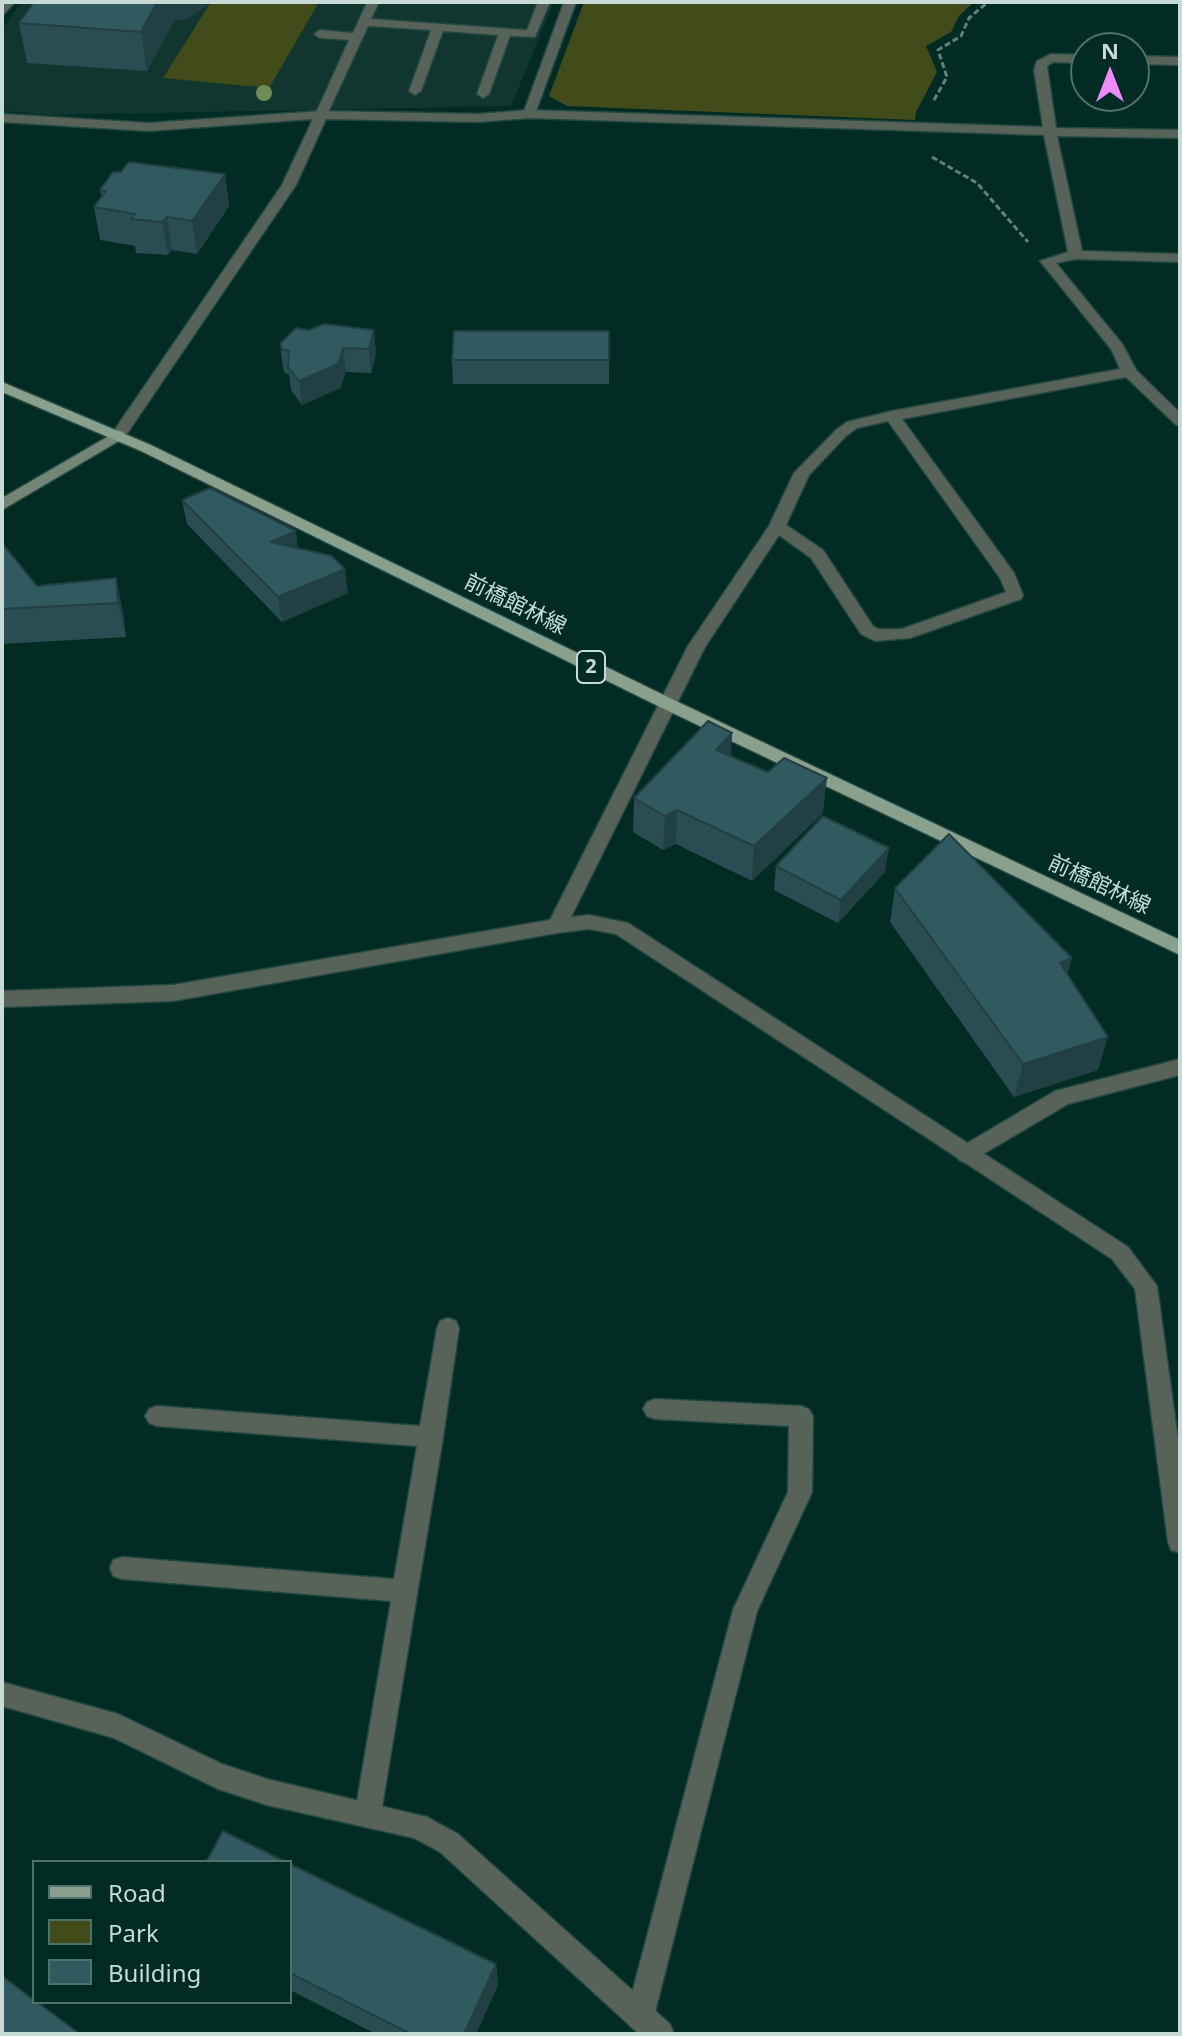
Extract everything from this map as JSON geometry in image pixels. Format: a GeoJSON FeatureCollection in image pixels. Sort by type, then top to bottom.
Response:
{"type":"FeatureCollection","features":[{"type":"Feature","properties":{"kind":"main road","name":"前橋館林線"},"geometry":{"type":"LineString","coordinates":[[2,387],[119,435],[668,704],[1180,948]]}},
{"type":"Feature","properties":{"kind":"street"},"geometry":{"type":"LineString","coordinates":[[2,12],[9,2]]}},
{"type":"Feature","properties":{"kind":"street"},"geometry":{"type":"LineString","coordinates":[[2,505],[119,435],[289,185],[373,2]]}},
{"type":"Feature","properties":{"kind":"street"},"geometry":{"type":"LineString","coordinates":[[364,22],[531,34],[544,2]]}},
{"type":"Feature","properties":{"kind":"street"},"geometry":{"type":"LineString","coordinates":[[529,114],[570,2]]}},
{"type":"Feature","properties":{"kind":"street"},"geometry":{"type":"LineString","coordinates":[[415,91],[438,27]]}},
{"type":"Feature","properties":{"kind":"street"},"geometry":{"type":"LineString","coordinates":[[483,94],[505,32]]}},
{"type":"Feature","properties":{"kind":"street"},"geometry":{"type":"LineString","coordinates":[[320,34],[357,37]]}},
{"type":"Feature","properties":{"kind":"street"},"geometry":{"type":"LineString","coordinates":[[1070,59],[1051,58],[1041,64],[1050,131],[1076,255]]}},
{"type":"Feature","properties":{"kind":"street"},"geometry":{"type":"LineString","coordinates":[[1150,60],[1180,61]]}},
{"type":"Feature","properties":{"kind":"street"},"geometry":{"type":"LineString","coordinates":[[2,118],[58,124],[149,127],[321,115],[478,118],[529,114],[1180,134]]}},
{"type":"Feature","properties":{"kind":"street"},"geometry":{"type":"LineString","coordinates":[[1180,258],[1076,255],[1047,261],[1118,348],[1129,372],[1180,421]]}},
{"type":"Feature","properties":{"kind":"street"},"geometry":{"type":"LineString","coordinates":[[557,926],[697,646],[777,526],[802,473],[841,433],[852,425],[892,416],[1129,372]]}},
{"type":"Feature","properties":{"kind":"street"},"geometry":{"type":"LineString","coordinates":[[777,526],[817,554],[867,630],[875,635],[904,634],[1015,595],[1008,577],[892,416]]}},
{"type":"Feature","properties":{"kind":"street"},"geometry":{"type":"LineString","coordinates":[[2,999],[173,993],[557,926],[589,922],[621,928],[1120,1253],[1146,1286],[1180,1542]]}},
{"type":"Feature","properties":{"kind":"street"},"geometry":{"type":"LineString","coordinates":[[966,1154],[1062,1097],[1180,1067]]}},
{"type":"Feature","properties":{"kind":"street"},"geometry":{"type":"LineString","coordinates":[[368,1813],[448,1328]]}},
{"type":"Feature","properties":{"kind":"street"},"geometry":{"type":"LineString","coordinates":[[640,2016],[745,1610],[800,1492],[801,1416],[655,1409]]}},
{"type":"Feature","properties":{"kind":"street"},"geometry":{"type":"LineString","coordinates":[[157,1416],[431,1437]]}},
{"type":"Feature","properties":{"kind":"street"},"geometry":{"type":"LineString","coordinates":[[122,1568],[405,1591]]}},
{"type":"Feature","properties":{"kind":"street"},"geometry":{"type":"LineString","coordinates":[[2,1694],[118,1727],[218,1776],[267,1792],[418,1826],[449,1843],[660,2034]]}},
{"type":"Feature","properties":{"kind":"path"},"geometry":{"type":"LineString","coordinates":[[932,104],[947,77],[938,50],[961,36],[969,18],[988,2]]}},
{"type":"Feature","properties":{"kind":"path"},"geometry":{"type":"LineString","coordinates":[[921,152],[977,183],[1029,243]]}},
{"type":"Feature","properties":{"kind":"shaded area"},"geometry":{"type":"Polygon","coordinates":[[[22,2],[554,2],[511,106],[51,115],[2,111],[2,29],[22,2]]]}},
{"type":"Feature","properties":{"kind":"green space"},"geometry":{"type":"Polygon","coordinates":[[[211,2],[319,2],[269,88],[163,78],[211,2]]]}},
{"type":"Feature","properties":{"kind":"green space"},"geometry":{"type":"Polygon","coordinates":[[[584,2],[974,2],[959,16],[951,32],[926,46],[937,72],[916,112],[915,120],[567,106],[549,96],[584,2]]]}},
{"type":"Feature","properties":{"kind":"building"},"geometry":{"type":"Polygon","coordinates":[[[34,2],[157,2],[141,32],[19,23],[34,2]]]}},
{"type":"Feature","properties":{"kind":"building"},"geometry":{"type":"Polygon","coordinates":[[[129,162],[225,174],[192,221],[167,217],[162,222],[131,219],[135,214],[94,207],[106,191],[100,190],[113,172],[121,172],[129,162]]]}},
{"type":"Feature","properties":{"kind":"building"},"geometry":{"type":"Polygon","coordinates":[[[324,324],[374,330],[369,349],[343,348],[338,364],[299,381],[288,367],[289,351],[282,349],[280,344],[296,328],[309,330],[324,324]]]}},
{"type":"Feature","properties":{"kind":"building"},"geometry":{"type":"Polygon","coordinates":[[[454,331],[609,331],[609,360],[452,360],[454,331]]]}},
{"type":"Feature","properties":{"kind":"building"},"geometry":{"type":"Polygon","coordinates":[[[210,488],[296,531],[271,542],[332,556],[345,569],[278,597],[182,500],[210,488]]]}},
{"type":"Feature","properties":{"kind":"building"},"geometry":{"type":"Polygon","coordinates":[[[2,543],[37,586],[116,578],[118,603],[2,609],[2,543]]]}},
{"type":"Feature","properties":{"kind":"building"},"geometry":{"type":"Polygon","coordinates":[[[708,721],[732,733],[716,750],[768,772],[784,758],[827,778],[754,846],[677,810],[665,816],[634,798],[708,721]]]}},
{"type":"Feature","properties":{"kind":"building"},"geometry":{"type":"Polygon","coordinates":[[[823,816],[889,848],[841,900],[776,866],[823,816]]]}},
{"type":"Feature","properties":{"kind":"building"},"geometry":{"type":"Polygon","coordinates":[[[949,834],[1072,958],[1060,963],[1108,1037],[1023,1064],[895,888],[949,834]]]}},
{"type":"Feature","properties":{"kind":"building"},"geometry":{"type":"Polygon","coordinates":[[[223,1831],[282,1860],[207,1860],[223,1831]]]}},
{"type":"Feature","properties":{"kind":"building"},"geometry":{"type":"Polygon","coordinates":[[[292,1865],[496,1964],[464,2034],[411,2034],[292,1974],[292,1865]]]}},
{"type":"Feature","properties":{"kind":"building"},"geometry":{"type":"Polygon","coordinates":[[[2,1976],[32,1998],[32,2004],[40,2004],[80,2034],[2,2034],[2,1976]]]}}]}
